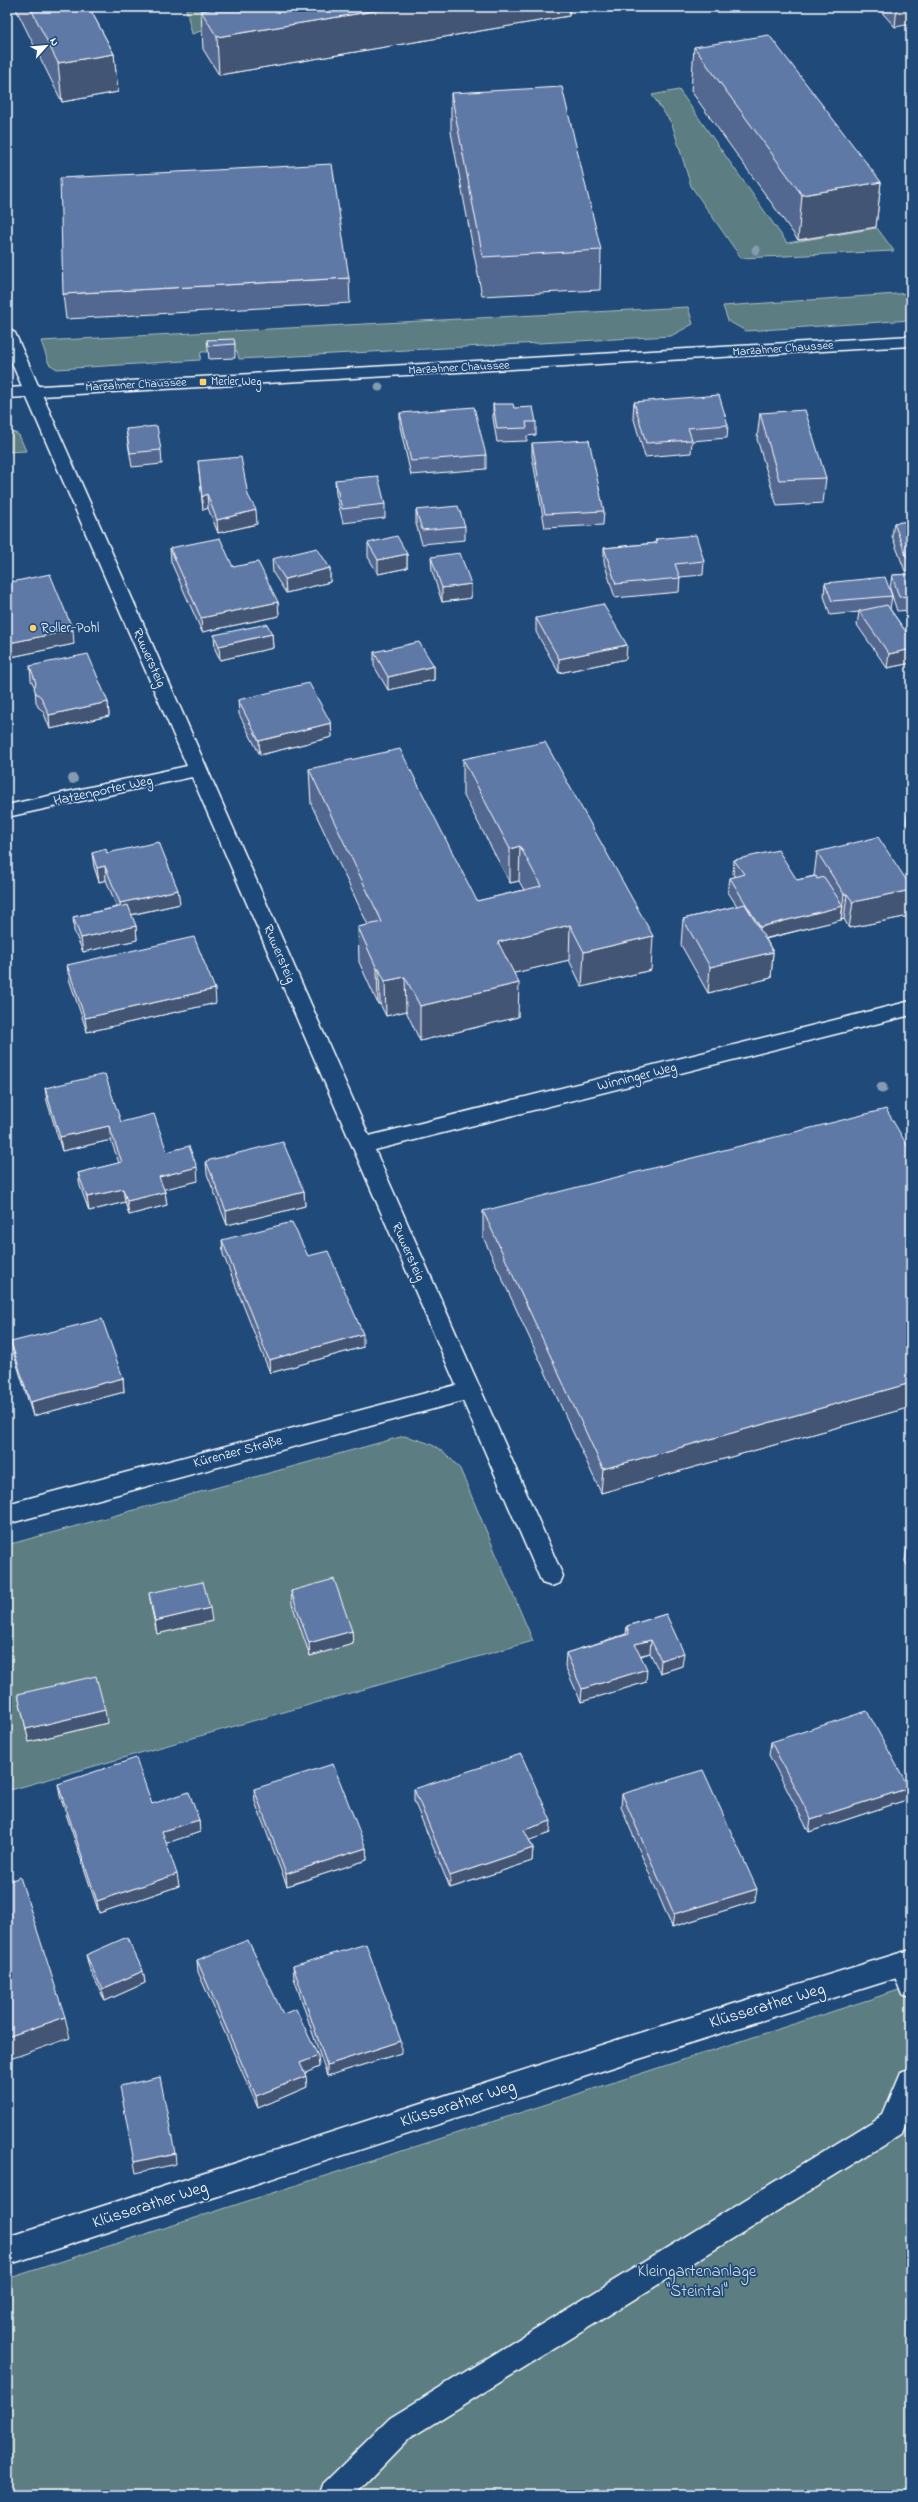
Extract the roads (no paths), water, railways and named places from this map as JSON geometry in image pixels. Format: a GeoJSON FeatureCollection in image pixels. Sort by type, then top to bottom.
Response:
{"type":"FeatureCollection","features":[{"type":"Feature","properties":{"kind":"street","name":"Ruwersteig"},"geometry":{"type":"LineString","coordinates":[[7,333],[550,1576]]}},
{"type":"Feature","properties":{"kind":"street","name":"Marzahner Chaussee"},"geometry":{"type":"LineString","coordinates":[[7,393],[911,341]]}},
{"type":"Feature","properties":{"kind":"street","name":"Hatzenporter Weg"},"geometry":{"type":"LineString","coordinates":[[7,811],[198,770]]}},
{"type":"Feature","properties":{"kind":"street","name":"Winninger Weg"},"geometry":{"type":"LineString","coordinates":[[362,1146],[911,1008]]}},
{"type":"Feature","properties":{"kind":"street","name":"Kürenzer Straße"},"geometry":{"type":"LineString","coordinates":[[7,1514],[469,1390]]}},
{"type":"Feature","properties":{"kind":"street","name":"Klüsserather Weg"},"geometry":{"type":"LineString","coordinates":[[7,2251],[616,2053],[908,1971]]}},
{"type":"Feature","properties":{"kind":"street"},"geometry":{"type":"LineString","coordinates":[[334,2495],[400,2428],[893,2124],[911,2081]]}},
{"type":"Feature","properties":{"kind":"place","name":"Merler Weg"},"geometry":{"type":"Point","coordinates":[203,382]}},
{"type":"Feature","properties":{"kind":"place","name":"Roller-Pohl"},"geometry":{"type":"Point","coordinates":[33,628]}},
{"type":"Feature","properties":{"kind":"park label","name":"Kleingartenanlage \"Steintal\""},"geometry":{"type":"Point","coordinates":[697,2281]}}]}
